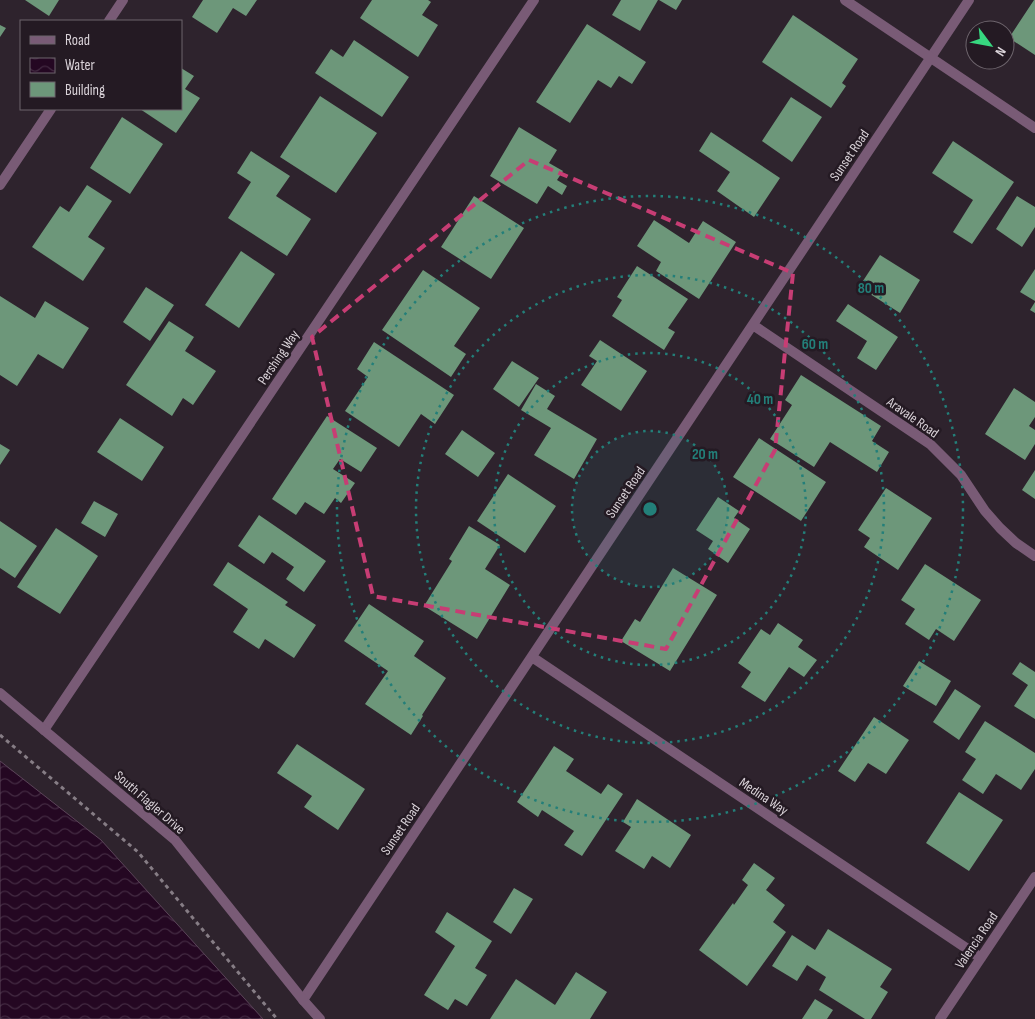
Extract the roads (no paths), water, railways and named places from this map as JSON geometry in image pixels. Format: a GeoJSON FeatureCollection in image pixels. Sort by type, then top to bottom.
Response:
{"type":"FeatureCollection","features":[{"type":"Feature","properties":{"kind":"street"},"geometry":{"type":"LineString","coordinates":[[110,20],[123,0]]}},
{"type":"Feature","properties":{"kind":"street","name":"Pershing Way"},"geometry":{"type":"LineString","coordinates":[[44,730],[534,0]]}},
{"type":"Feature","properties":{"kind":"street"},"geometry":{"type":"LineString","coordinates":[[845,0],[1035,128]]}},
{"type":"Feature","properties":{"kind":"street","name":"Sunset Road"},"geometry":{"type":"LineString","coordinates":[[303,1000],[969,0]]}},
{"type":"Feature","properties":{"kind":"street"},"geometry":{"type":"LineString","coordinates":[[0,185],[50,110]]}},
{"type":"Feature","properties":{"kind":"street","name":"Aravale Road"},"geometry":{"type":"LineString","coordinates":[[753,325],[930,444],[961,476],[985,511],[1000,528],[1016,543],[1035,556]]}},
{"type":"Feature","properties":{"kind":"street","name":"Medina Way"},"geometry":{"type":"LineString","coordinates":[[532,657],[981,958]]}},
{"type":"Feature","properties":{"kind":"street","name":"South Flagler Drive"},"geometry":{"type":"LineString","coordinates":[[0,694],[175,840],[320,1019]]}},
{"type":"Feature","properties":{"kind":"street","name":"Valencia Road"},"geometry":{"type":"LineString","coordinates":[[940,1019],[1035,877]]}},
{"type":"Feature","properties":{"kind":"water"},"geometry":{"type":"Polygon","coordinates":[[[0,761],[101,840],[263,1019],[0,1019],[0,761]]]}}]}
